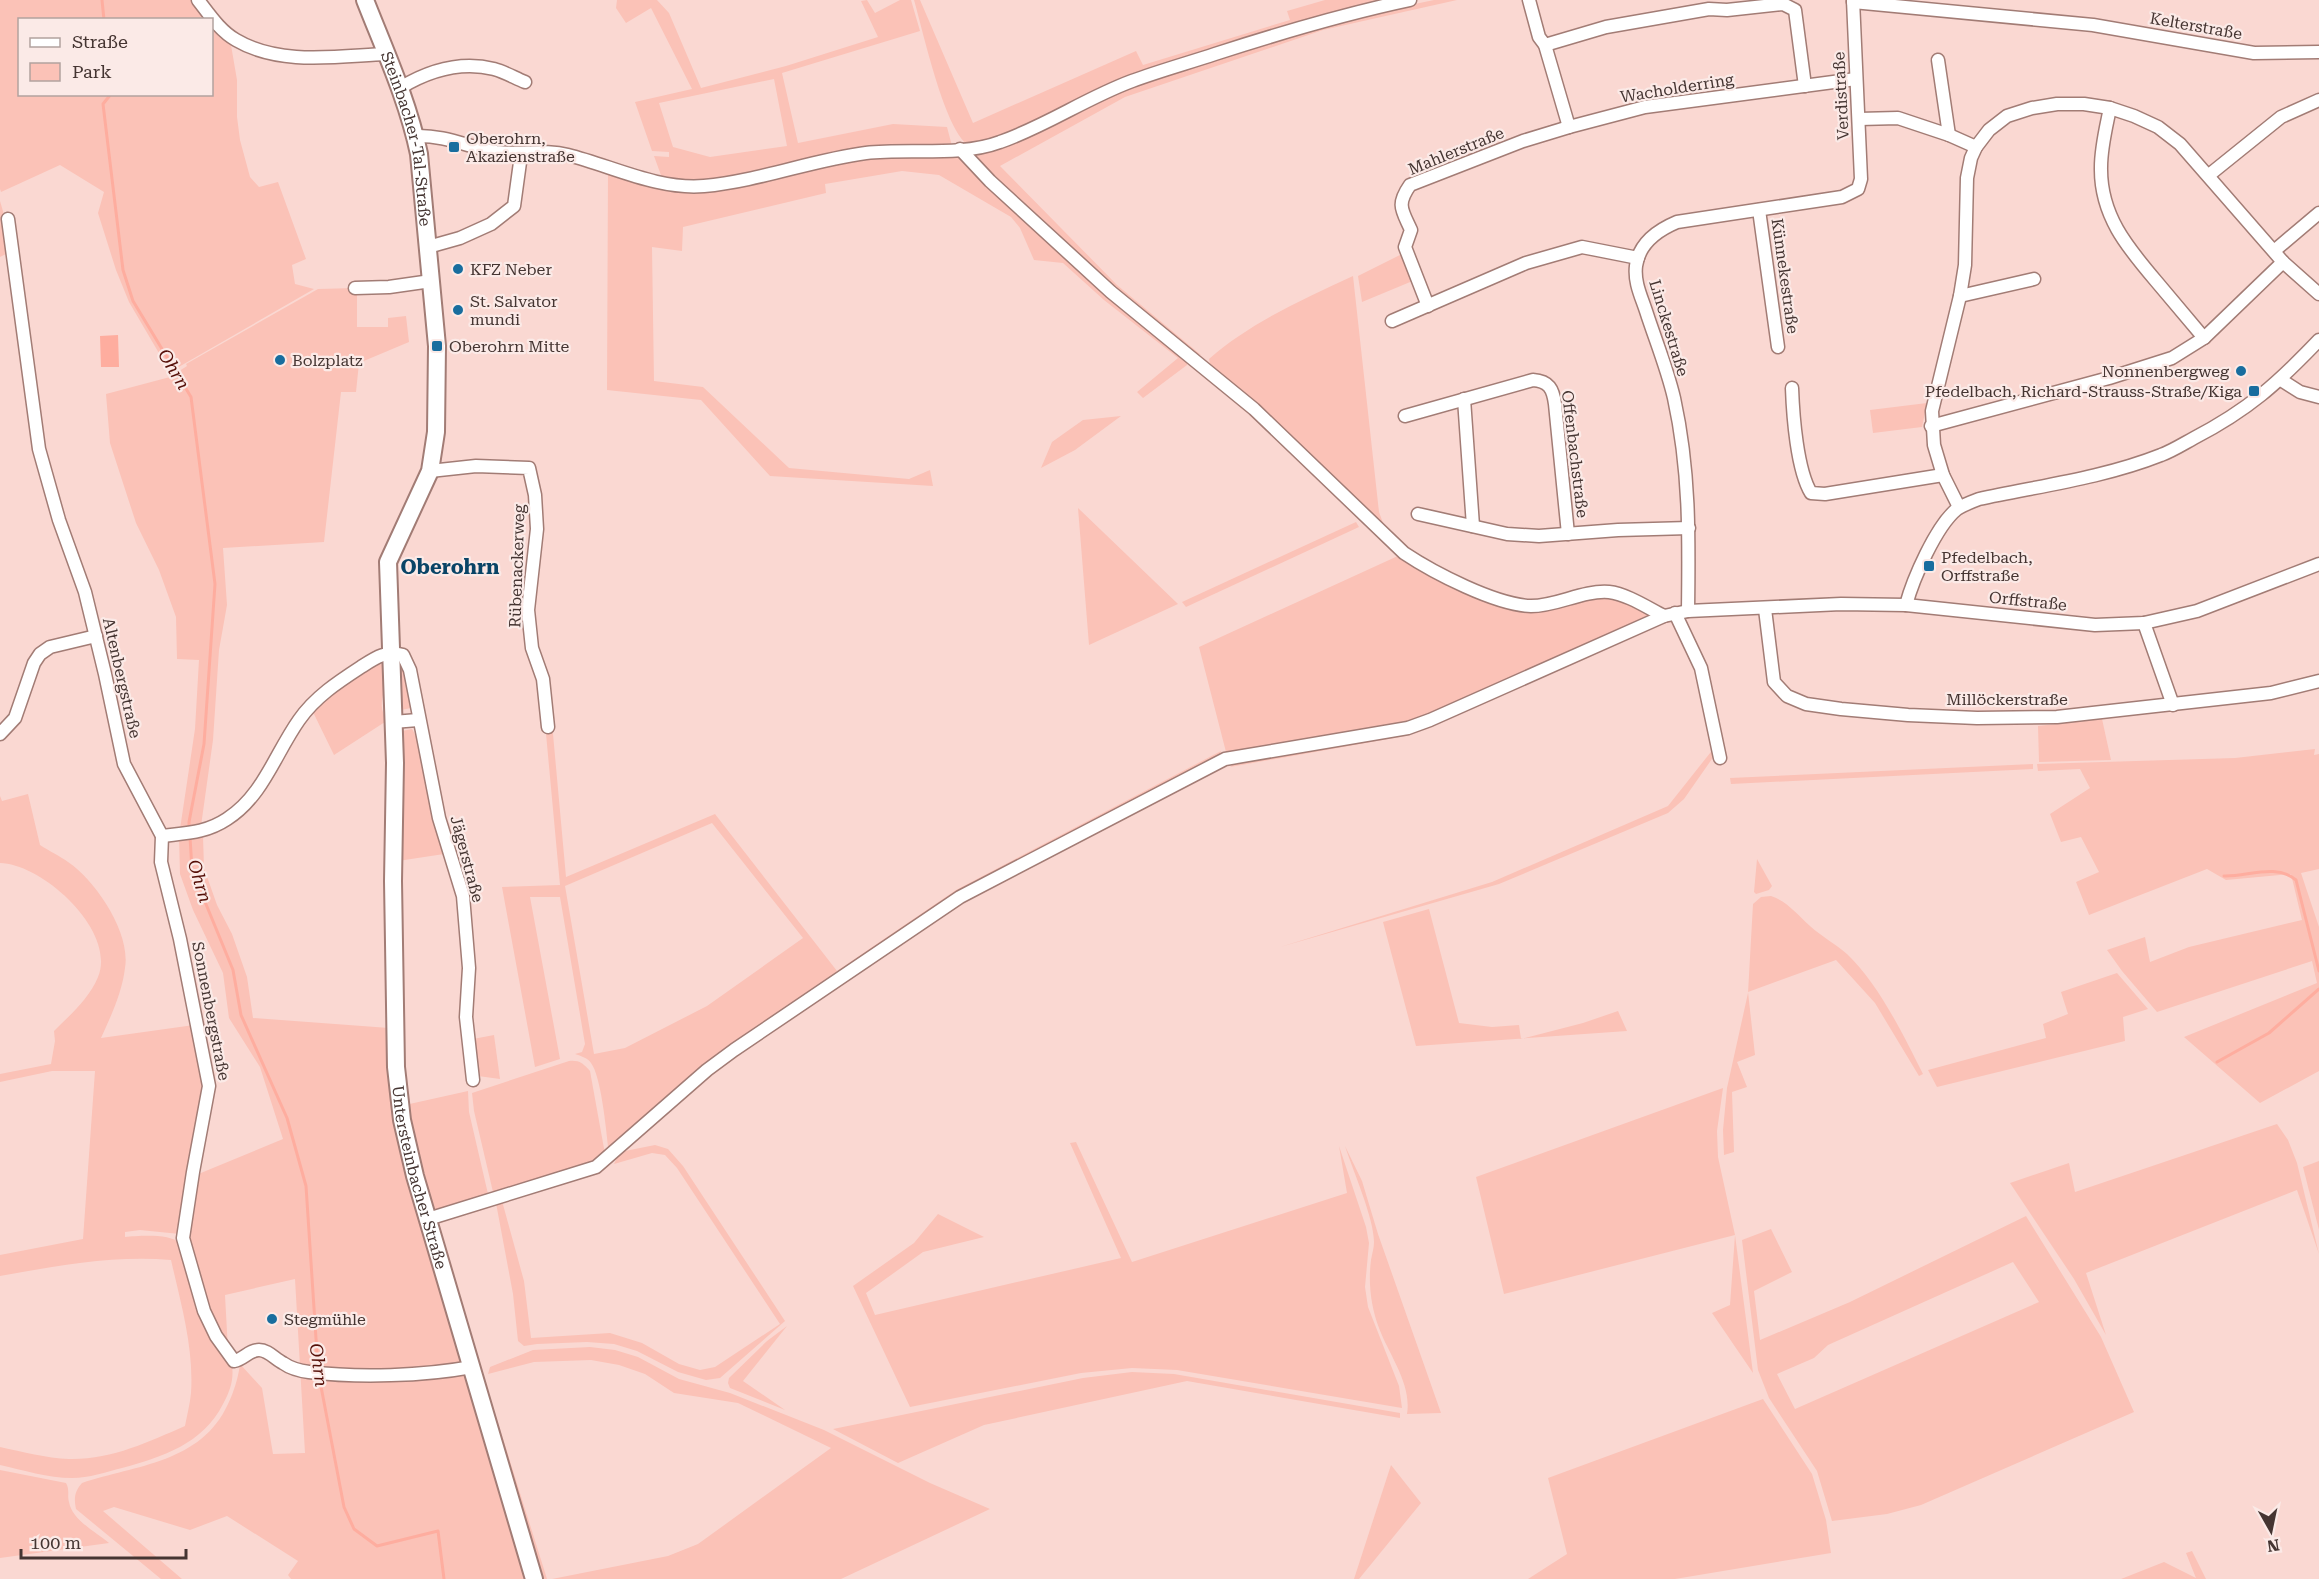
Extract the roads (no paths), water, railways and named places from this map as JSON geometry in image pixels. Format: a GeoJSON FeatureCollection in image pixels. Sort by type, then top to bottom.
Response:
{"type":"FeatureCollection","features":[{"type":"Feature","properties":{"kind":"main road","name":"Steinbacher-Tal-Straße"},"geometry":{"type":"LineString","coordinates":[[365,0],[400,88],[416,136],[437,346],[436,432],[430,471],[388,561],[395,763]]}},
{"type":"Feature","properties":{"kind":"main road","name":"Untersteinbacher Straße"},"geometry":{"type":"LineString","coordinates":[[395,763],[393,881],[396,1067],[402,1120],[428,1219],[534,1579]]}},
{"type":"Feature","properties":{"kind":"street"},"geometry":{"type":"LineString","coordinates":[[198,0],[212,18]]}},
{"type":"Feature","properties":{"kind":"street"},"geometry":{"type":"LineString","coordinates":[[416,136],[440,136],[494,152],[521,155],[548,152],[567,154],[665,184],[700,187],[739,182],[863,154],[901,150],[960,150],[1000,143],[1130,81],[1295,28],[1410,0]]}},
{"type":"Feature","properties":{"kind":"street"},"geometry":{"type":"LineString","coordinates":[[1529,0],[1569,127]]}},
{"type":"Feature","properties":{"kind":"street","name":"Kelterstraße"},"geometry":{"type":"LineString","coordinates":[[1853,1],[2093,25],[2254,53],[2319,51]]}},
{"type":"Feature","properties":{"kind":"street","name":"Verdistraße"},"geometry":{"type":"LineString","coordinates":[[1759,210],[1842,197],[1858,189],[1861,179],[1853,1]]}},
{"type":"Feature","properties":{"kind":"street"},"geometry":{"type":"LineString","coordinates":[[1545,45],[1606,27],[1669,15],[1709,9],[1727,10],[1783,4],[1795,10],[1805,86]]}},
{"type":"Feature","properties":{"kind":"street"},"geometry":{"type":"LineString","coordinates":[[213,19],[222,30],[236,40],[256,49],[289,56],[386,54]]}},
{"type":"Feature","properties":{"kind":"street"},"geometry":{"type":"LineString","coordinates":[[1938,60],[1949,135]]}},
{"type":"Feature","properties":{"kind":"street"},"geometry":{"type":"LineString","coordinates":[[400,88],[420,76],[453,66],[494,69],[525,82]]}},
{"type":"Feature","properties":{"kind":"street","name":"Wacholderring"},"geometry":{"type":"LineString","coordinates":[[1569,127],[1645,107],[1856,79]]}},
{"type":"Feature","properties":{"kind":"street"},"geometry":{"type":"LineString","coordinates":[[2209,175],[2282,117],[2319,100]]}},
{"type":"Feature","properties":{"kind":"street"},"geometry":{"type":"LineString","coordinates":[[1959,507],[1943,475],[1934,445],[1931,426],[1932,411],[1960,296],[1965,265],[1967,178],[1976,147],[1989,130],[2007,116],[2032,108],[2057,104],[2084,104],[2110,108],[2158,127],[2180,144],[2283,262],[2319,294]]}},
{"type":"Feature","properties":{"kind":"street"},"geometry":{"type":"LineString","coordinates":[[2110,108],[2101,149],[2100,170],[2108,212],[2125,245],[2204,338]]}},
{"type":"Feature","properties":{"kind":"street"},"geometry":{"type":"LineString","coordinates":[[1859,118],[1898,118],[1949,135],[1976,147]]}},
{"type":"Feature","properties":{"kind":"street","name":"Mahlerstraße"},"geometry":{"type":"LineString","coordinates":[[1428,306],[1405,248],[1411,230],[1400,207],[1402,195],[1410,185],[1523,141],[1569,127]]}},
{"type":"Feature","properties":{"kind":"street"},"geometry":{"type":"LineString","coordinates":[[960,150],[990,181],[1111,292],[1254,409],[1404,553],[1432,572],[1508,603],[1530,606],[1548,605],[1594,593],[1611,592],[1676,613],[1701,668],[1720,758]]}},
{"type":"Feature","properties":{"kind":"street"},"geometry":{"type":"LineString","coordinates":[[428,247],[460,238],[491,224],[514,206],[521,155]]}},
{"type":"Feature","properties":{"kind":"street"},"geometry":{"type":"LineString","coordinates":[[1392,321],[1526,263],[1582,247],[1638,258],[1643,247],[1652,237],[1677,222],[1759,210]]}},
{"type":"Feature","properties":{"kind":"street","name":"Künnekestraße"},"geometry":{"type":"LineString","coordinates":[[1759,210],[1778,347]]}},
{"type":"Feature","properties":{"kind":"street"},"geometry":{"type":"LineString","coordinates":[[2274,251],[2319,213]]}},
{"type":"Feature","properties":{"kind":"street","name":"Altenbergstraße"},"geometry":{"type":"LineString","coordinates":[[8,219],[39,449],[59,520],[85,592],[124,764],[162,836]]}},
{"type":"Feature","properties":{"kind":"street","name":"Linckestraße"},"geometry":{"type":"LineString","coordinates":[[1638,258],[1636,282],[1673,394],[1681,433],[1689,501],[1689,528],[1676,613]]}},
{"type":"Feature","properties":{"kind":"street"},"geometry":{"type":"LineString","coordinates":[[1931,426],[2145,368],[2172,358],[2204,338],[2283,262]]}},
{"type":"Feature","properties":{"kind":"street"},"geometry":{"type":"LineString","coordinates":[[1960,296],[2034,279]]}},
{"type":"Feature","properties":{"kind":"street"},"geometry":{"type":"LineString","coordinates":[[355,288],[389,288],[431,281]]}},
{"type":"Feature","properties":{"kind":"street"},"geometry":{"type":"LineString","coordinates":[[1906,605],[1912,584],[1924,561],[1941,530],[1959,507],[1978,499],[2113,471],[2162,455],[2224,422],[2258,400],[2282,380],[2319,340]]}},
{"type":"Feature","properties":{"kind":"street","name":"Offenbachstraße"},"geometry":{"type":"LineString","coordinates":[[1405,416],[1533,380],[1547,383],[1552,388],[1568,534]]}},
{"type":"Feature","properties":{"kind":"street"},"geometry":{"type":"LineString","coordinates":[[2282,380],[2300,392],[2319,397]]}},
{"type":"Feature","properties":{"kind":"street"},"geometry":{"type":"LineString","coordinates":[[1792,388],[1804,482],[1811,492],[1825,494],[1943,475]]}},
{"type":"Feature","properties":{"kind":"street"},"geometry":{"type":"LineString","coordinates":[[1464,399],[1473,526]]}},
{"type":"Feature","properties":{"kind":"street","name":"Rübenackerweg"},"geometry":{"type":"LineString","coordinates":[[430,471],[476,466],[529,468],[535,495],[537,529],[528,610],[532,648],[543,679],[548,727]]}},
{"type":"Feature","properties":{"kind":"street"},"geometry":{"type":"LineString","coordinates":[[1418,514],[1507,534],[1539,536],[1689,528]]}},
{"type":"Feature","properties":{"kind":"street","name":"Orffstraße"},"geometry":{"type":"LineString","coordinates":[[1676,613],[1841,604],[1906,605],[2095,625],[2144,623],[2197,611],[2319,564]]}},
{"type":"Feature","properties":{"kind":"street","name":"Millöckerstraße"},"geometry":{"type":"LineString","coordinates":[[1765,609],[1774,682],[1787,696],[1806,704],[1908,715],[1977,718],[2057,717],[2271,693],[2319,681]]}},
{"type":"Feature","properties":{"kind":"street"},"geometry":{"type":"LineString","coordinates":[[428,1219],[596,1167],[707,1070],[960,897],[1225,759],[1408,728],[1676,613]]}},
{"type":"Feature","properties":{"kind":"street"},"geometry":{"type":"LineString","coordinates":[[2144,623],[2173,705]]}},
{"type":"Feature","properties":{"kind":"street"},"geometry":{"type":"LineString","coordinates":[[0,734],[15,718],[34,663],[40,654],[50,647],[96,636]]}},
{"type":"Feature","properties":{"kind":"street"},"geometry":{"type":"LineString","coordinates":[[162,836],[209,830],[247,804],[264,782],[298,722],[310,706],[377,657],[392,652]]}},
{"type":"Feature","properties":{"kind":"street","name":"Jägerstraße"},"geometry":{"type":"LineString","coordinates":[[392,652],[403,655],[407,660],[439,818],[463,896],[469,968],[466,1017],[473,1080]]}},
{"type":"Feature","properties":{"kind":"street"},"geometry":{"type":"LineString","coordinates":[[393,722],[418,720]]}},
{"type":"Feature","properties":{"kind":"street","name":"Sonnenbergstraße"},"geometry":{"type":"LineString","coordinates":[[162,836],[161,862],[180,939],[209,1086],[209,1098],[192,1172],[183,1238],[204,1311],[216,1336],[234,1361],[242,1360],[250,1352],[266,1351],[285,1365],[305,1371],[332,1374],[385,1374],[472,1367]]}},
{"type":"Feature","properties":{"kind":"waterway","name":"Ohrn"},"geometry":{"type":"LineString","coordinates":[[102,0],[104,18]]}},
{"type":"Feature","properties":{"kind":"waterway","name":"Ohrn"},"geometry":{"type":"LineString","coordinates":[[109,96],[103,104],[123,270],[133,301],[191,397],[215,584],[204,744],[189,830]]}},
{"type":"Feature","properties":{"kind":"waterway","name":"Ohrn"},"geometry":{"type":"LineString","coordinates":[[190,837],[192,870],[233,970],[241,1015],[287,1118],[306,1186],[318,1369]]}},
{"type":"Feature","properties":{"kind":"waterway"},"geometry":{"type":"LineString","coordinates":[[2224,876],[2280,872],[2296,880],[2319,971]]}},
{"type":"Feature","properties":{"kind":"waterway"},"geometry":{"type":"LineString","coordinates":[[2217,1062],[2269,1033],[2319,989]]}},
{"type":"Feature","properties":{"kind":"waterway","name":"Ohrn"},"geometry":{"type":"LineString","coordinates":[[319,1376],[344,1507],[354,1529],[377,1546],[438,1531],[444,1579]]}},
{"type":"Feature","properties":{"kind":"place","name":"Oberohrn, Akazienstraße"},"geometry":{"type":"Point","coordinates":[454,147]}},
{"type":"Feature","properties":{"kind":"place","name":"KFZ Neber"},"geometry":{"type":"Point","coordinates":[458,269]}},
{"type":"Feature","properties":{"kind":"place","name":"St. Salvator mundi"},"geometry":{"type":"Point","coordinates":[458,310]}},
{"type":"Feature","properties":{"kind":"place","name":"Oberohrn Mitte"},"geometry":{"type":"Point","coordinates":[437,346]}},
{"type":"Feature","properties":{"kind":"place","name":"Bolzplatz"},"geometry":{"type":"Point","coordinates":[280,360]}},
{"type":"Feature","properties":{"kind":"place","name":"Nonnenbergweg"},"geometry":{"type":"Point","coordinates":[2241,371]}},
{"type":"Feature","properties":{"kind":"place","name":"Pfedelbach, Richard-Strauss-Straße/Kiga"},"geometry":{"type":"Point","coordinates":[2254,391]}},
{"type":"Feature","properties":{"kind":"place","name":"Pfedelbach, Orffstraße"},"geometry":{"type":"Point","coordinates":[1929,566]}},
{"type":"Feature","properties":{"kind":"place","name":"Stegmühle"},"geometry":{"type":"Point","coordinates":[272,1319]}},
{"type":"Feature","properties":{"kind":"district","name":"Oberohrn"},"geometry":{"type":"Point","coordinates":[450,567]}}]}
